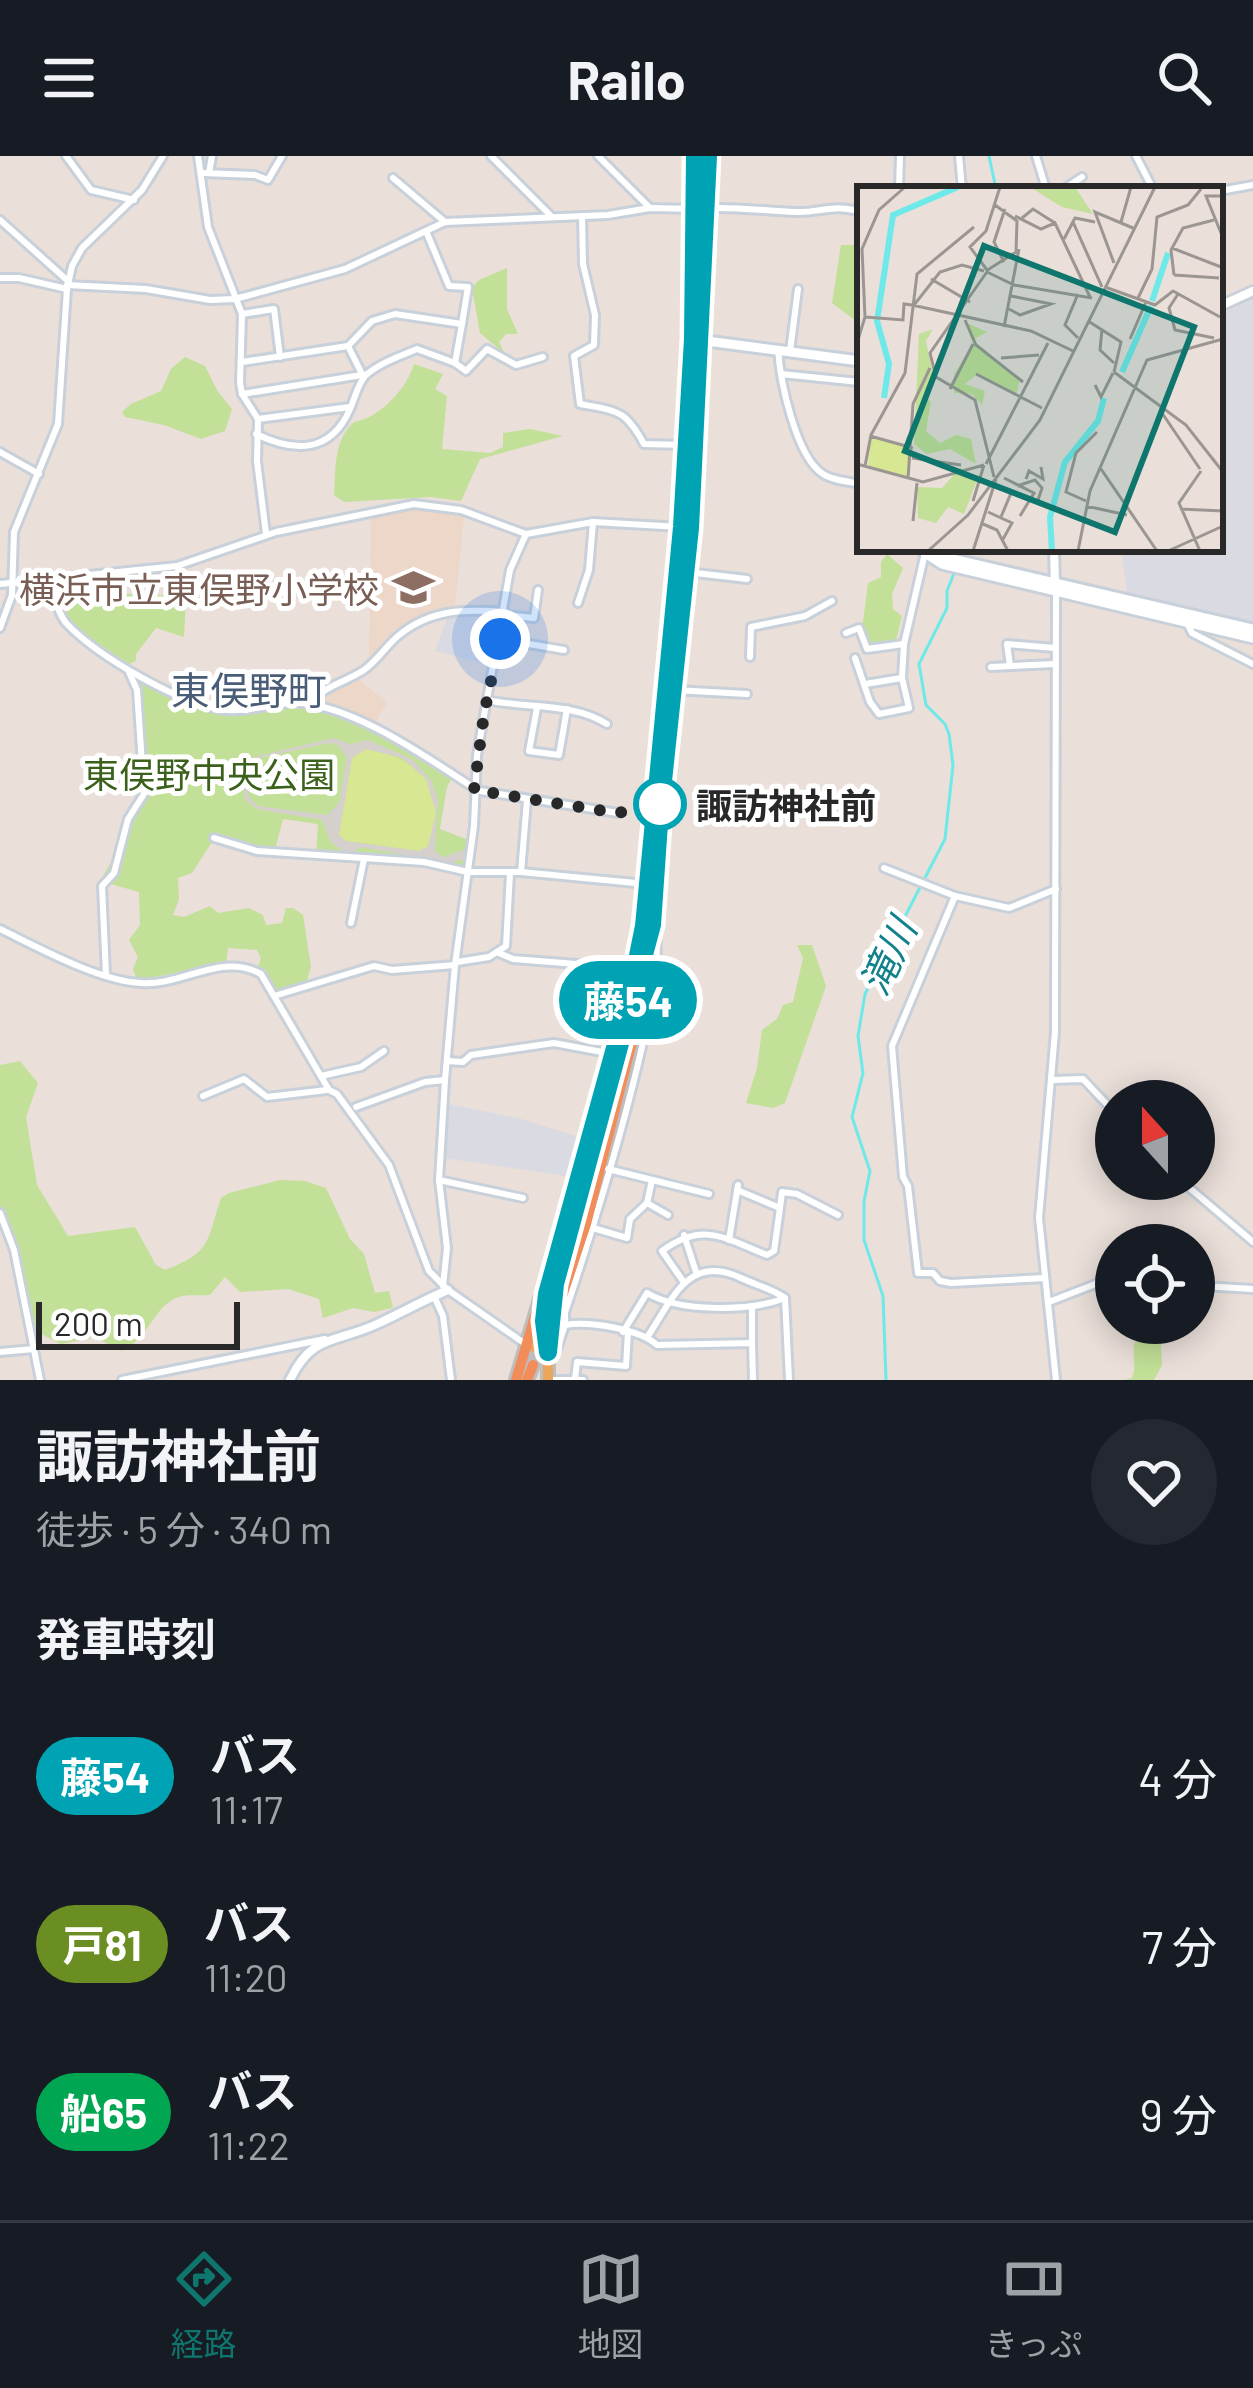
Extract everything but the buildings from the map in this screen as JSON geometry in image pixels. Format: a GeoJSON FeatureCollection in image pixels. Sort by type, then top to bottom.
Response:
{"type":"FeatureCollection","features":[{"type":"Feature","properties":{"kind":"highway"},"geometry":{"type":"LineString","coordinates":[[695,156],[701,209]]}},
{"type":"Feature","properties":{"kind":"highway"},"geometry":{"type":"LineString","coordinates":[[516,1380],[636,968],[686,528],[701,209],[708,156]]}},
{"type":"Feature","properties":{"kind":"highway"},"geometry":{"type":"LineString","coordinates":[[562,1296],[573,1276],[642,1010],[687,572],[688,445],[697,340]]}},
{"type":"Feature","properties":{"kind":"highway"},"geometry":{"type":"LineString","coordinates":[[548,1352],[555,1284],[652,925]]}},
{"type":"Feature","properties":{"kind":"highway"},"geometry":{"type":"LineString","coordinates":[[548,1352],[545,1301],[562,1228]]}},
{"type":"Feature","properties":{"kind":"highway"},"geometry":{"type":"LineString","coordinates":[[527,1380],[533,1365]]}},
{"type":"Feature","properties":{"kind":"main road"},"geometry":{"type":"LineString","coordinates":[[697,340],[857,361]]}},
{"type":"Feature","properties":{"kind":"main road"},"geometry":{"type":"LineString","coordinates":[[930,552],[1187,623],[1253,634]]}},
{"type":"Feature","properties":{"kind":"main road"},"geometry":{"type":"LineString","coordinates":[[1055,587],[1253,634]]}},
{"type":"Feature","properties":{"kind":"main road"},"geometry":{"type":"LineString","coordinates":[[527,1344],[548,1352],[548,1380]]}},
{"type":"Feature","properties":{"kind":"street"},"geometry":{"type":"LineString","coordinates":[[66,156],[91,190],[134,200]]}},
{"type":"Feature","properties":{"kind":"street"},"geometry":{"type":"LineString","coordinates":[[0,628],[13,584],[14,532],[58,424],[67,285],[82,248],[134,200],[163,156]]}},
{"type":"Feature","properties":{"kind":"street"},"geometry":{"type":"LineString","coordinates":[[198,156],[206,173]]}},
{"type":"Feature","properties":{"kind":"street"},"geometry":{"type":"LineString","coordinates":[[212,156],[203,209],[242,314],[242,394],[258,419],[266,535]]}},
{"type":"Feature","properties":{"kind":"street"},"geometry":{"type":"LineString","coordinates":[[206,173],[268,180],[281,156]]}},
{"type":"Feature","properties":{"kind":"street"},"geometry":{"type":"LineString","coordinates":[[491,156],[552,217]]}},
{"type":"Feature","properties":{"kind":"street"},"geometry":{"type":"LineString","coordinates":[[598,156],[650,208]]}},
{"type":"Feature","properties":{"kind":"street"},"geometry":{"type":"LineString","coordinates":[[899,186],[900,156]]}},
{"type":"Feature","properties":{"kind":"street"},"geometry":{"type":"LineString","coordinates":[[959,156],[962,186]]}},
{"type":"Feature","properties":{"kind":"street"},"geometry":{"type":"LineString","coordinates":[[1036,156],[1045,186]]}},
{"type":"Feature","properties":{"kind":"street"},"geometry":{"type":"LineString","coordinates":[[1136,156],[1151,186]]}},
{"type":"Feature","properties":{"kind":"street"},"geometry":{"type":"LineString","coordinates":[[1068,186],[1082,177]]}},
{"type":"Feature","properties":{"kind":"street"},"geometry":{"type":"LineString","coordinates":[[393,178],[445,222]]}},
{"type":"Feature","properties":{"kind":"street"},"geometry":{"type":"LineString","coordinates":[[1223,190],[1253,185]]}},
{"type":"Feature","properties":{"kind":"street"},"geometry":{"type":"LineString","coordinates":[[0,278],[235,299],[345,269],[445,222],[650,208],[757,206],[795,212],[829,206],[854,210]]}},
{"type":"Feature","properties":{"kind":"street"},"geometry":{"type":"LineString","coordinates":[[582,216],[583,264],[596,330],[594,345],[574,356],[580,404],[610,408],[628,417],[644,444],[688,445]]}},
{"type":"Feature","properties":{"kind":"street"},"geometry":{"type":"LineString","coordinates":[[0,220],[67,285]]}},
{"type":"Feature","properties":{"kind":"street"},"geometry":{"type":"LineString","coordinates":[[426,231],[448,286],[468,287],[455,363]]}},
{"type":"Feature","properties":{"kind":"street"},"geometry":{"type":"LineString","coordinates":[[790,351],[797,289]]}},
{"type":"Feature","properties":{"kind":"street"},"geometry":{"type":"LineString","coordinates":[[1223,305],[1253,290]]}},
{"type":"Feature","properties":{"kind":"street"},"geometry":{"type":"LineString","coordinates":[[242,314],[274,309],[280,357]]}},
{"type":"Feature","properties":{"kind":"street"},"geometry":{"type":"LineString","coordinates":[[242,362],[348,346],[372,321],[394,314],[462,324]]}},
{"type":"Feature","properties":{"kind":"street"},"geometry":{"type":"LineString","coordinates":[[256,434],[280,446],[306,447],[332,435],[351,407],[363,376],[348,346]]}},
{"type":"Feature","properties":{"kind":"street"},"geometry":{"type":"LineString","coordinates":[[242,394],[363,376],[417,350],[466,371],[487,349],[516,365],[543,356]]}},
{"type":"Feature","properties":{"kind":"street"},"geometry":{"type":"LineString","coordinates":[[778,349],[790,413],[810,463],[830,478],[857,483]]}},
{"type":"Feature","properties":{"kind":"street"},"geometry":{"type":"LineString","coordinates":[[781,374],[857,382]]}},
{"type":"Feature","properties":{"kind":"street"},"geometry":{"type":"LineString","coordinates":[[258,419],[351,407]]}},
{"type":"Feature","properties":{"kind":"street"},"geometry":{"type":"LineString","coordinates":[[0,452],[39,474]]}},
{"type":"Feature","properties":{"kind":"street"},"geometry":{"type":"LineString","coordinates":[[0,584],[177,566],[266,535],[414,504],[461,509],[526,534],[593,522],[686,528]]}},
{"type":"Feature","properties":{"kind":"street"},"geometry":{"type":"LineString","coordinates":[[578,604],[590,570],[593,522]]}},
{"type":"Feature","properties":{"kind":"street"},"geometry":{"type":"LineString","coordinates":[[446,1288],[440,1180],[445,1080],[474,789],[510,570],[526,534]]}},
{"type":"Feature","properties":{"kind":"street"},"geometry":{"type":"LineString","coordinates":[[856,658],[879,715],[909,708],[902,678],[904,644],[923,552]]}},
{"type":"Feature","properties":{"kind":"street"},"geometry":{"type":"LineString","coordinates":[[1054,552],[1052,1080],[1039,1218],[1056,1380]]}},
{"type":"Feature","properties":{"kind":"street"},"geometry":{"type":"LineString","coordinates":[[687,572],[747,579]]}},
{"type":"Feature","properties":{"kind":"street"},"geometry":{"type":"LineString","coordinates":[[49,580],[63,619],[128,669],[205,706],[241,711],[308,704],[352,718],[474,789],[617,813]]}},
{"type":"Feature","properties":{"kind":"street"},"geometry":{"type":"LineString","coordinates":[[308,704],[339,680],[368,667],[418,623],[454,610],[534,618],[538,590]]}},
{"type":"Feature","properties":{"kind":"street"},"geometry":{"type":"LineString","coordinates":[[750,657],[751,627],[805,616],[832,601]]}},
{"type":"Feature","properties":{"kind":"street"},"geometry":{"type":"LineString","coordinates":[[1187,623],[1192,633],[1253,664]]}},
{"type":"Feature","properties":{"kind":"street"},"geometry":{"type":"LineString","coordinates":[[846,633],[859,628],[867,649],[904,644]]}},
{"type":"Feature","properties":{"kind":"street"},"geometry":{"type":"LineString","coordinates":[[500,639],[565,650]]}},
{"type":"Feature","properties":{"kind":"street"},"geometry":{"type":"LineString","coordinates":[[1010,665],[1007,644],[1055,648]]}},
{"type":"Feature","properties":{"kind":"street"},"geometry":{"type":"LineString","coordinates":[[991,667],[1055,664]]}},
{"type":"Feature","properties":{"kind":"street"},"geometry":{"type":"LineString","coordinates":[[106,976],[102,886],[114,873],[128,820],[144,794],[137,690],[128,669]]}},
{"type":"Feature","properties":{"kind":"street"},"geometry":{"type":"LineString","coordinates":[[865,684],[902,678]]}},
{"type":"Feature","properties":{"kind":"street"},"geometry":{"type":"LineString","coordinates":[[674,690],[748,694]]}},
{"type":"Feature","properties":{"kind":"street"},"geometry":{"type":"LineString","coordinates":[[487,700],[587,711],[607,724]]}},
{"type":"Feature","properties":{"kind":"street"},"geometry":{"type":"LineString","coordinates":[[536,708],[529,752],[559,755],[567,709]]}},
{"type":"Feature","properties":{"kind":"street"},"geometry":{"type":"LineString","coordinates":[[520,872],[527,800]]}},
{"type":"Feature","properties":{"kind":"street"},"geometry":{"type":"LineString","coordinates":[[214,838],[257,851],[646,884]]}},
{"type":"Feature","properties":{"kind":"street"},"geometry":{"type":"LineString","coordinates":[[351,923],[364,859]]}},
{"type":"Feature","properties":{"kind":"street"},"geometry":{"type":"LineString","coordinates":[[884,868],[956,896],[1009,908],[1056,889]]}},
{"type":"Feature","properties":{"kind":"street"},"geometry":{"type":"LineString","coordinates":[[274,996],[374,965],[392,970],[456,964],[499,953],[506,946],[510,873]]}},
{"type":"Feature","properties":{"kind":"street"},"geometry":{"type":"LineString","coordinates":[[956,896],[892,1046],[903,1177],[918,1273],[951,1282],[1046,1278]]}},
{"type":"Feature","properties":{"kind":"street"},"geometry":{"type":"LineString","coordinates":[[548,1352],[557,1349],[565,1324],[573,1276],[593,1228],[652,997],[659,948],[652,925]]}},
{"type":"Feature","properties":{"kind":"street"},"geometry":{"type":"LineString","coordinates":[[0,929],[106,976],[158,983],[235,966],[261,974],[329,1090],[384,1154],[422,1259],[446,1288],[527,1344]]}},
{"type":"Feature","properties":{"kind":"street"},"geometry":{"type":"LineString","coordinates":[[499,953],[513,959],[602,966]]}},
{"type":"Feature","properties":{"kind":"street"},"geometry":{"type":"LineString","coordinates":[[447,1061],[463,1062],[471,1055],[554,1043],[613,1054]]}},
{"type":"Feature","properties":{"kind":"street"},"geometry":{"type":"LineString","coordinates":[[321,1076],[361,1067],[384,1052]]}},
{"type":"Feature","properties":{"kind":"street"},"geometry":{"type":"LineString","coordinates":[[203,1096],[244,1079],[267,1097],[329,1090]]}},
{"type":"Feature","properties":{"kind":"street"},"geometry":{"type":"LineString","coordinates":[[1052,1080],[1083,1079],[1095,1092]]}},
{"type":"Feature","properties":{"kind":"street"},"geometry":{"type":"LineString","coordinates":[[356,1107],[425,1082],[445,1080]]}},
{"type":"Feature","properties":{"kind":"street"},"geometry":{"type":"LineString","coordinates":[[608,1169],[709,1194]]}},
{"type":"Feature","properties":{"kind":"street"},"geometry":{"type":"LineString","coordinates":[[440,1180],[523,1198]]}},
{"type":"Feature","properties":{"kind":"street"},"geometry":{"type":"LineString","coordinates":[[593,1228],[627,1238],[630,1219],[647,1203],[652,1180]]}},
{"type":"Feature","properties":{"kind":"street"},"geometry":{"type":"LineString","coordinates":[[729,1240],[738,1188],[780,1208]]}},
{"type":"Feature","properties":{"kind":"street"},"geometry":{"type":"LineString","coordinates":[[683,1281],[662,1251],[684,1235],[729,1240],[767,1255],[775,1252],[782,1192],[797,1194],[838,1215]]}},
{"type":"Feature","properties":{"kind":"street"},"geometry":{"type":"LineString","coordinates":[[1204,1200],[1253,1242]]}},
{"type":"Feature","properties":{"kind":"street"},"geometry":{"type":"LineString","coordinates":[[647,1203],[668,1215]]}},
{"type":"Feature","properties":{"kind":"street"},"geometry":{"type":"LineString","coordinates":[[0,1213],[14,1250],[40,1380]]}},
{"type":"Feature","properties":{"kind":"street"},"geometry":{"type":"LineString","coordinates":[[684,1235],[697,1275]]}},
{"type":"Feature","properties":{"kind":"street"},"geometry":{"type":"LineString","coordinates":[[648,1336],[683,1281],[697,1275],[730,1273],[785,1298]]}},
{"type":"Feature","properties":{"kind":"street"},"geometry":{"type":"LineString","coordinates":[[1049,1302],[1095,1284]]}},
{"type":"Feature","properties":{"kind":"street"},"geometry":{"type":"LineString","coordinates":[[1215,1287],[1253,1289]]}},
{"type":"Feature","properties":{"kind":"street"},"geometry":{"type":"LineString","coordinates":[[122,1380],[370,1328],[446,1288]]}},
{"type":"Feature","properties":{"kind":"street"},"geometry":{"type":"LineString","coordinates":[[548,1380],[579,1380],[577,1362],[626,1366],[626,1332],[646,1293],[668,1306],[752,1306],[785,1298]]}},
{"type":"Feature","properties":{"kind":"street"},"geometry":{"type":"LineString","coordinates":[[434,1296],[443,1316],[451,1380]]}},
{"type":"Feature","properties":{"kind":"street"},"geometry":{"type":"LineString","coordinates":[[785,1298],[789,1380]]}},
{"type":"Feature","properties":{"kind":"street"},"geometry":{"type":"LineString","coordinates":[[752,1306],[753,1380]]}},
{"type":"Feature","properties":{"kind":"street"},"geometry":{"type":"LineString","coordinates":[[565,1324],[591,1324],[648,1336],[657,1345],[752,1343]]}},
{"type":"Feature","properties":{"kind":"street"},"geometry":{"type":"LineString","coordinates":[[290,1380],[310,1350],[329,1338]]}},
{"type":"Feature","properties":{"kind":"street"},"geometry":{"type":"LineString","coordinates":[[0,1352],[34,1349]]}},
{"type":"Feature","properties":{"kind":"shaded area"},"geometry":{"type":"Polygon","coordinates":[[[1253,295],[1253,622],[1127,594],[1120,552],[1223,552],[1223,310],[1253,295]]]}},
{"type":"Feature","properties":{"kind":"shaded area","name":"横浜市立東俣野小学校"},"geometry":{"type":"Polygon","coordinates":[[[428,508],[464,517],[455,606],[417,621],[369,658],[371,515],[428,508]]]}},
{"type":"Feature","properties":{"kind":"shaded area"},"geometry":{"type":"Polygon","coordinates":[[[449,614],[501,618],[493,666],[435,651],[449,614]]]}},
{"type":"Feature","properties":{"kind":"shaded area"},"geometry":{"type":"Polygon","coordinates":[[[356,677],[387,703],[373,726],[315,703],[326,690],[356,677]]]}},
{"type":"Feature","properties":{"kind":"shaded area"},"geometry":{"type":"Polygon","coordinates":[[[334,738],[350,744],[368,740],[412,759],[431,780],[438,800],[435,851],[444,857],[471,847],[470,857],[452,863],[360,847],[346,858],[336,857],[342,851],[330,841],[322,820],[257,809],[245,799],[241,774],[245,759],[334,738]],[[338,745],[259,758],[246,770],[249,797],[258,806],[327,815],[339,803],[347,758],[338,745]],[[366,749],[352,758],[339,835],[346,841],[419,851],[428,846],[436,813],[426,779],[402,758],[366,749]]]}},
{"type":"Feature","properties":{"kind":"shaded area"},"geometry":{"type":"Polygon","coordinates":[[[449,1104],[582,1138],[571,1177],[444,1158],[449,1104]]]}},
{"type":"Feature","properties":{"kind":"green space"},"geometry":{"type":"Polygon","coordinates":[[[841,245],[857,245],[857,322],[832,303],[841,245]]]}},
{"type":"Feature","properties":{"kind":"green space"},"geometry":{"type":"Polygon","coordinates":[[[507,268],[507,309],[518,334],[506,334],[499,342],[505,354],[480,333],[472,288],[507,268]]]}},
{"type":"Feature","properties":{"kind":"green space"},"geometry":{"type":"Polygon","coordinates":[[[185,357],[205,366],[232,409],[225,431],[201,439],[125,417],[122,412],[131,404],[161,391],[171,369],[185,357]]]}},
{"type":"Feature","properties":{"kind":"green space"},"geometry":{"type":"Polygon","coordinates":[[[414,364],[443,374],[435,389],[447,396],[442,449],[490,453],[503,447],[503,433],[530,429],[563,436],[480,459],[461,501],[431,497],[344,502],[334,495],[342,438],[354,422],[391,401],[414,364]]]}},
{"type":"Feature","properties":{"kind":"green space"},"geometry":{"type":"Polygon","coordinates":[[[887,554],[903,568],[892,594],[893,609],[902,616],[896,641],[869,646],[862,630],[868,583],[881,577],[881,562],[887,554]]]}},
{"type":"Feature","properties":{"kind":"green space","name":"東俣野中央公園"},"geometry":{"type":"Polygon","coordinates":[[[81,583],[85,593],[100,598],[102,593],[186,596],[184,637],[156,628],[136,654],[136,661],[129,664],[67,623],[51,587],[81,583]]]}},
{"type":"Feature","properties":{"kind":"green space","name":"東俣野中央公園"},"geometry":{"type":"Polygon","coordinates":[[[127,669],[204,705],[240,710],[314,705],[386,736],[453,777],[440,829],[471,841],[468,872],[316,856],[318,824],[283,819],[274,853],[214,839],[192,873],[178,878],[179,899],[173,915],[184,917],[210,906],[218,913],[249,908],[263,915],[266,925],[282,923],[286,908],[293,908],[303,915],[311,967],[306,984],[276,990],[258,967],[257,950],[228,948],[226,964],[137,980],[133,969],[138,957],[129,940],[140,925],[139,892],[100,881],[113,859],[118,836],[143,800],[137,690],[127,669]]]}},
{"type":"Feature","properties":{"kind":"green space"},"geometry":{"type":"Polygon","coordinates":[[[366,749],[401,760],[426,780],[437,809],[429,846],[419,851],[346,841],[339,835],[352,758],[366,749]]]}},
{"type":"Feature","properties":{"kind":"green space"},"geometry":{"type":"Polygon","coordinates":[[[797,945],[812,945],[826,986],[785,1103],[773,1108],[746,1103],[762,1030],[777,1019],[783,1005],[793,1002],[803,958],[797,945]]]}},
{"type":"Feature","properties":{"kind":"green space"},"geometry":{"type":"Polygon","coordinates":[[[20,1061],[38,1083],[26,1117],[37,1185],[68,1236],[135,1227],[156,1265],[165,1270],[205,1244],[221,1198],[280,1180],[305,1181],[326,1188],[350,1239],[364,1254],[375,1293],[389,1291],[393,1308],[374,1312],[353,1308],[323,1318],[319,1299],[288,1289],[240,1292],[225,1277],[210,1295],[170,1301],[137,1340],[120,1351],[96,1337],[61,1344],[28,1327],[21,1310],[11,1233],[0,1206],[0,1065],[20,1061]]]}},
{"type":"Feature","properties":{"kind":"green space"},"geometry":{"type":"Polygon","coordinates":[[[1135,1344],[1161,1344],[1162,1365],[1154,1380],[1124,1380],[1132,1378],[1135,1344]]]}},
{"type":"Feature","properties":{"kind":"waterway","name":"滝川"},"geometry":{"type":"LineString","coordinates":[[989,156],[995,186]]}},
{"type":"Feature","properties":{"kind":"waterway","name":"滝川"},"geometry":{"type":"LineString","coordinates":[[886,1380],[883,1296],[864,1240],[870,1171],[852,1117],[863,1073],[858,1036],[865,994],[945,839],[953,765],[949,734],[926,705],[919,664],[947,608],[947,591],[956,568]]}},
{"type":"Feature","properties":{"kind":"tunnel"},"geometry":{"type":"LineString","coordinates":[[533,1365],[562,1296]]}},
{"type":"Feature","properties":{"kind":"bus line","name":"藤54"},"geometry":{"type":"LineString","coordinates":[[695,156],[693,339],[682,527],[644,926],[631,990],[547,1294],[548,1352],[555,1284],[643,973],[652,925],[690,528],[708,156]]}},
{"type":"Feature","properties":{"kind":"place","name":"横浜市立東俣野小学校"},"geometry":{"type":"Point","coordinates":[413,588]}},
{"type":"Feature","properties":{"kind":"place","name":"諏訪神社前"},"geometry":{"type":"Point","coordinates":[660,804]}},
{"type":"Feature","properties":{"kind":"district","name":"東俣野町"},"geometry":{"type":"Point","coordinates":[249,689]}},
{"type":"Feature","properties":{"kind":"route"},"geometry":{"type":"LineString","coordinates":[[500,639],[474,790],[617,813],[660,804]]}}]}
